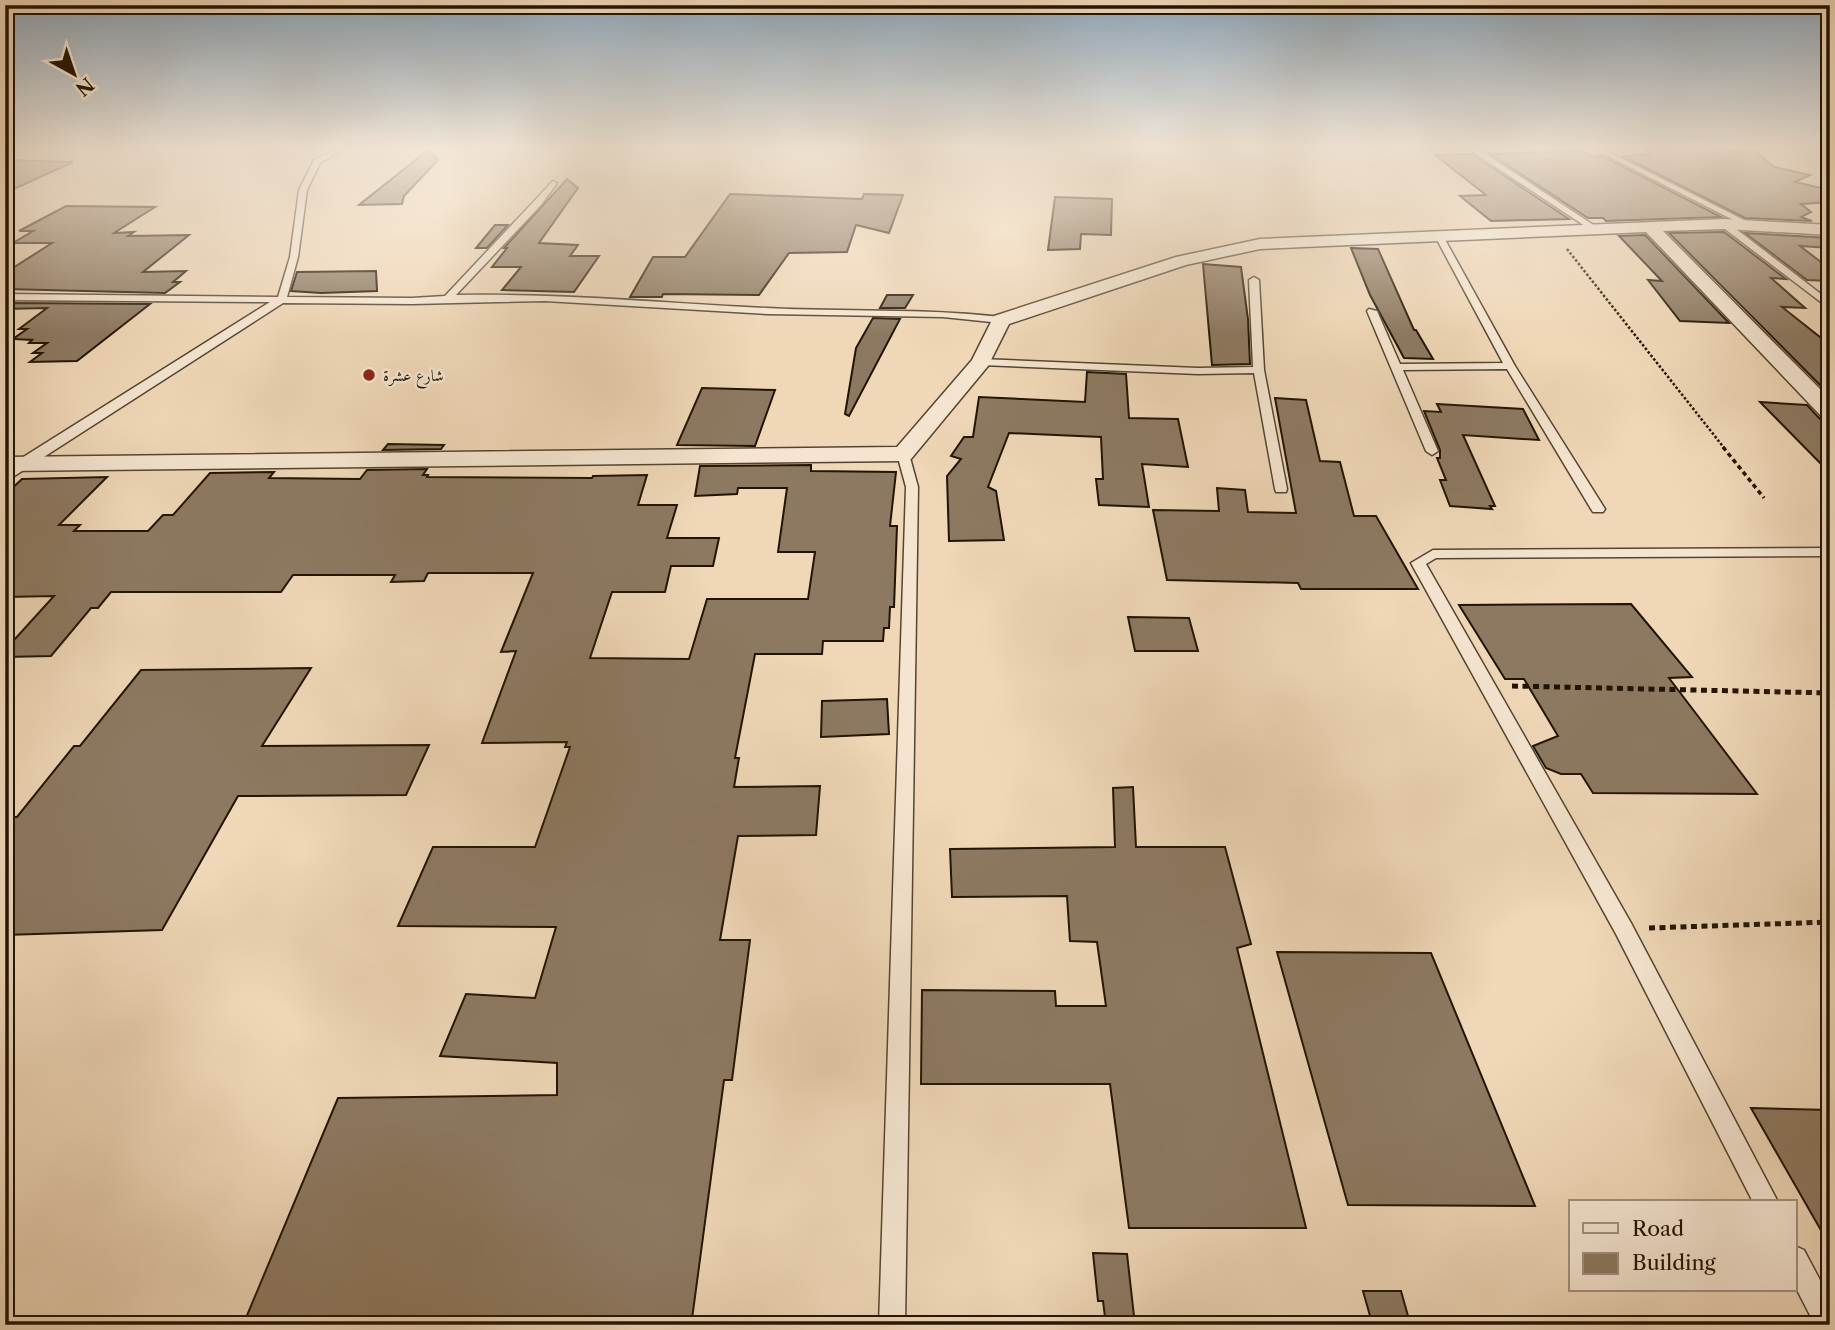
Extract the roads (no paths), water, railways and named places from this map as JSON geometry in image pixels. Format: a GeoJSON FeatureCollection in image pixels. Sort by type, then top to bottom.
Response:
{"type":"FeatureCollection","features":[{"type":"Feature","properties":{"kind":"street"},"geometry":{"type":"LineString","coordinates":[[13,464],[903,454],[981,362],[1001,320],[1182,261],[1260,244],[1724,224],[1827,232]]}},
{"type":"Feature","properties":{"kind":"street"},"geometry":{"type":"LineString","coordinates":[[1651,229],[1830,412]]}},
{"type":"Feature","properties":{"kind":"lane"},"geometry":{"type":"LineString","coordinates":[[5,478],[13,464],[282,299],[294,257],[300,211]]}},
{"type":"Feature","properties":{"kind":"lane"},"geometry":{"type":"LineString","coordinates":[[448,298],[530,211]]}},
{"type":"Feature","properties":{"kind":"lane"},"geometry":{"type":"LineString","coordinates":[[1568,211],[1597,230]]}},
{"type":"Feature","properties":{"kind":"lane"},"geometry":{"type":"LineString","coordinates":[[1722,211],[1752,226]]}},
{"type":"Feature","properties":{"kind":"lane"},"geometry":{"type":"LineString","coordinates":[[1724,224],[1830,306]]}},
{"type":"Feature","properties":{"kind":"lane"},"geometry":{"type":"LineString","coordinates":[[1439,236],[1510,366],[1598,509]]}},
{"type":"Feature","properties":{"kind":"lane"},"geometry":{"type":"LineString","coordinates":[[1254,280],[1259,370],[1281,489]]}},
{"type":"Feature","properties":{"kind":"lane"},"geometry":{"type":"LineString","coordinates":[[5,298],[412,301],[448,298],[570,299],[770,311],[961,314],[1001,320]]}},
{"type":"Feature","properties":{"kind":"lane"},"geometry":{"type":"LineString","coordinates":[[1372,311],[1432,451]]}},
{"type":"Feature","properties":{"kind":"lane"},"geometry":{"type":"LineString","coordinates":[[981,362],[1198,371],[1259,370]]}},
{"type":"Feature","properties":{"kind":"lane"},"geometry":{"type":"LineString","coordinates":[[1396,367],[1450,364],[1510,366]]}},
{"type":"Feature","properties":{"kind":"lane"},"geometry":{"type":"LineString","coordinates":[[892,1325],[912,487],[903,454]]}},
{"type":"Feature","properties":{"kind":"lane"},"geometry":{"type":"LineString","coordinates":[[1765,1200],[1624,929],[1418,563],[1433,554],[1830,552]]}},
{"type":"Feature","properties":{"kind":"lane"},"geometry":{"type":"LineString","coordinates":[[1797,1263],[1829,1325]]}},
{"type":"Feature","properties":{"kind":"place","name":"شارع عشرة"},"geometry":{"type":"Point","coordinates":[369,375]}}]}
